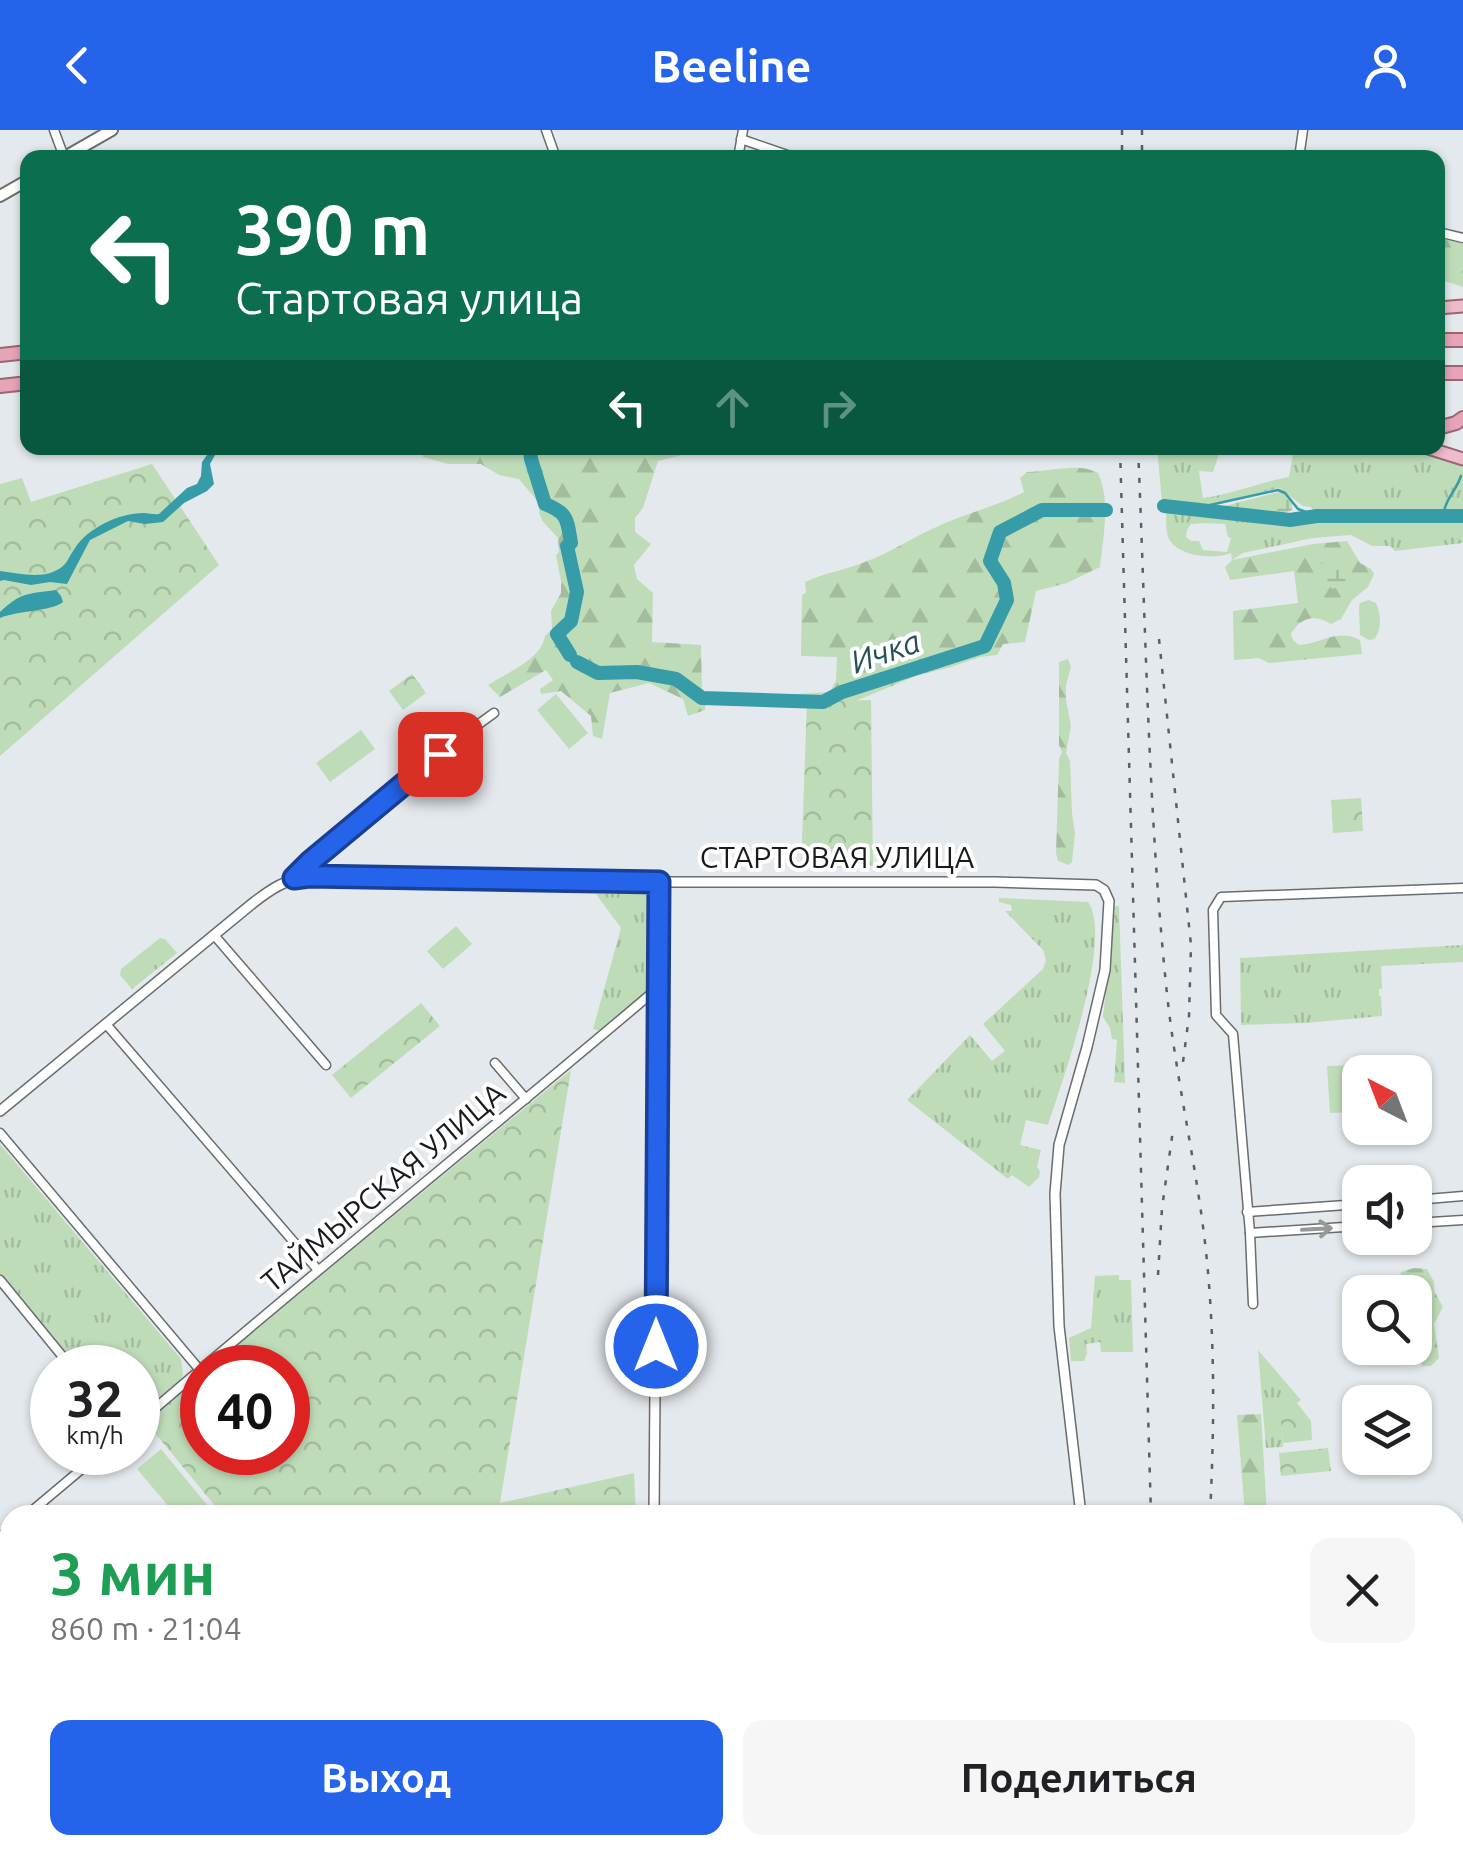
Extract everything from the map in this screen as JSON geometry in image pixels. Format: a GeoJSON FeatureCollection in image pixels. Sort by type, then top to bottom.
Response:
{"type":"FeatureCollection","features":[{"type":"Feature","properties":{"kind":"main road"},"geometry":{"type":"LineString","coordinates":[[76,150],[112,130]]}},
{"type":"Feature","properties":{"kind":"street"},"geometry":{"type":"LineString","coordinates":[[742,135],[777,150]]}},
{"type":"Feature","properties":{"kind":"street"},"geometry":{"type":"LineString","coordinates":[[0,1112],[272,888],[294,878],[494,713]]}},
{"type":"Feature","properties":{"kind":"street","name":"СТАРТОВАЯ УЛИЦА"},"geometry":{"type":"LineString","coordinates":[[294,878],[995,882],[1096,885],[1104,890],[1109,901],[1105,970],[1088,1047],[1059,1145],[1055,1194],[1058,1326],[1080,1505]]}},
{"type":"Feature","properties":{"kind":"street"},"geometry":{"type":"LineString","coordinates":[[654,1505],[659,882]]}},
{"type":"Feature","properties":{"kind":"street"},"geometry":{"type":"LineString","coordinates":[[1253,1304],[1233,1034],[1216,1015],[1213,910],[1220,897],[1463,888]]}},
{"type":"Feature","properties":{"kind":"street"},"geometry":{"type":"LineString","coordinates":[[214,935],[326,1066]]}},
{"type":"Feature","properties":{"kind":"street","name":"ТАЙМЫРСКАЯ УЛИЦА"},"geometry":{"type":"LineString","coordinates":[[228,1345],[658,987]]}},
{"type":"Feature","properties":{"kind":"street"},"geometry":{"type":"LineString","coordinates":[[106,1024],[318,1270]]}},
{"type":"Feature","properties":{"kind":"street"},"geometry":{"type":"LineString","coordinates":[[495,1063],[526,1098]]}},
{"type":"Feature","properties":{"kind":"street"},"geometry":{"type":"LineString","coordinates":[[0,1133],[180,1346]]}},
{"type":"Feature","properties":{"kind":"street"},"geometry":{"type":"LineString","coordinates":[[1432,1199],[1463,1196]]}},
{"type":"Feature","properties":{"kind":"street"},"geometry":{"type":"LineString","coordinates":[[1247,1212],[1342,1205]]}},
{"type":"Feature","properties":{"kind":"street"},"geometry":{"type":"LineString","coordinates":[[1432,1222],[1463,1220]]}},
{"type":"Feature","properties":{"kind":"street"},"geometry":{"type":"LineString","coordinates":[[1250,1233],[1342,1227]]}},
{"type":"Feature","properties":{"kind":"street"},"geometry":{"type":"LineString","coordinates":[[0,1280],[53,1345]]}},
{"type":"Feature","properties":{"kind":"street","name":"ТАЙМЫРСКАЯ УЛИЦА"},"geometry":{"type":"LineString","coordinates":[[160,1403],[180,1386]]}},
{"type":"Feature","properties":{"kind":"street"},"geometry":{"type":"LineString","coordinates":[[39,1505],[75,1475]]}},
{"type":"Feature","properties":{"kind":"green space"},"geometry":{"type":"Polygon","coordinates":[[[1445,239],[1463,243],[1463,287],[1448,282],[1445,239]]]}},
{"type":"Feature","properties":{"kind":"green space"},"geometry":{"type":"Polygon","coordinates":[[[682,455],[658,461],[643,508],[635,518],[635,532],[651,544],[634,565],[637,579],[653,593],[652,642],[701,645],[702,694],[830,692],[836,680],[837,657],[801,656],[805,582],[875,558],[933,528],[1014,497],[1024,492],[1020,478],[1027,472],[1072,468],[1098,473],[1105,507],[1100,567],[1067,583],[1036,591],[1025,642],[1003,644],[997,655],[916,676],[858,700],[839,723],[819,721],[806,702],[706,699],[705,710],[688,716],[683,699],[649,683],[610,693],[602,739],[593,736],[591,716],[561,691],[541,694],[540,689],[553,680],[546,670],[500,697],[488,685],[530,659],[552,629],[551,611],[561,593],[558,538],[541,518],[539,503],[519,479],[499,475],[481,464],[448,464],[423,457],[682,455]]]}},
{"type":"Feature","properties":{"kind":"green space"},"geometry":{"type":"Polygon","coordinates":[[[1158,455],[1219,455],[1213,472],[1199,471],[1203,498],[1289,477],[1293,455],[1425,455],[1463,467],[1463,543],[1395,551],[1390,546],[1372,546],[1351,535],[1312,538],[1243,553],[1232,560],[1231,553],[1206,556],[1187,553],[1172,544],[1166,528],[1166,511],[1290,527],[1311,524],[1316,516],[1311,507],[1303,506],[1279,488],[1192,509],[1164,506],[1158,455]],[[1204,523],[1191,524],[1186,537],[1199,541],[1203,550],[1227,552],[1231,538],[1225,524],[1204,523]]]}},
{"type":"Feature","properties":{"kind":"green space"},"geometry":{"type":"Polygon","coordinates":[[[152,464],[219,565],[0,756],[0,484],[22,478],[31,502],[152,464]]]}},
{"type":"Feature","properties":{"kind":"green space"},"geometry":{"type":"Polygon","coordinates":[[[1279,492],[1292,500],[1292,510],[1263,515],[1209,510],[1279,492]]]}},
{"type":"Feature","properties":{"kind":"green space"},"geometry":{"type":"Polygon","coordinates":[[[1347,541],[1360,563],[1374,574],[1368,587],[1352,600],[1341,619],[1331,624],[1308,619],[1291,634],[1299,645],[1337,636],[1352,637],[1360,640],[1362,654],[1269,663],[1259,658],[1234,660],[1233,611],[1298,603],[1294,571],[1230,580],[1225,567],[1232,560],[1347,541]]]}},
{"type":"Feature","properties":{"kind":"green space"},"geometry":{"type":"Polygon","coordinates":[[[1330,556],[1339,557],[1347,567],[1345,583],[1333,589],[1322,578],[1320,568],[1330,556]]]}},
{"type":"Feature","properties":{"kind":"green space"},"geometry":{"type":"Polygon","coordinates":[[[1369,600],[1376,603],[1380,622],[1377,636],[1369,640],[1360,635],[1359,607],[1369,600]]]}},
{"type":"Feature","properties":{"kind":"green space"},"geometry":{"type":"Polygon","coordinates":[[[1068,659],[1071,667],[1066,700],[1071,726],[1066,753],[1070,761],[1075,833],[1069,865],[1058,861],[1056,853],[1062,752],[1059,662],[1068,659]]]}},
{"type":"Feature","properties":{"kind":"green space"},"geometry":{"type":"Polygon","coordinates":[[[412,674],[426,693],[403,710],[389,691],[412,674]]]}},
{"type":"Feature","properties":{"kind":"green space"},"geometry":{"type":"Polygon","coordinates":[[[556,694],[588,733],[569,749],[537,710],[556,694]]]}},
{"type":"Feature","properties":{"kind":"green space"},"geometry":{"type":"Polygon","coordinates":[[[871,700],[873,866],[801,869],[807,702],[871,700]]]}},
{"type":"Feature","properties":{"kind":"green space"},"geometry":{"type":"Polygon","coordinates":[[[361,730],[375,749],[330,782],[316,763],[361,730]]]}},
{"type":"Feature","properties":{"kind":"green space"},"geometry":{"type":"Polygon","coordinates":[[[1361,798],[1363,831],[1333,833],[1331,800],[1361,798]]]}},
{"type":"Feature","properties":{"kind":"green space"},"geometry":{"type":"Polygon","coordinates":[[[596,894],[647,894],[655,900],[647,958],[649,990],[600,1031],[593,1029],[621,928],[596,894]]]}},
{"type":"Feature","properties":{"kind":"green space"},"geometry":{"type":"Polygon","coordinates":[[[999,898],[1088,902],[1094,920],[1095,946],[1083,1011],[1048,1125],[1026,1120],[1020,1145],[1041,1150],[1039,1177],[1029,1187],[1012,1175],[1008,1179],[907,1100],[970,1035],[992,1061],[1005,1051],[983,1024],[1043,969],[1043,950],[1005,911],[1012,911],[1011,905],[999,902],[999,898]]]}},
{"type":"Feature","properties":{"kind":"green space"},"geometry":{"type":"Polygon","coordinates":[[[1115,906],[1119,906],[1125,1083],[1114,1082],[1117,1040],[1112,1039],[1103,1017],[1115,906]]]}},
{"type":"Feature","properties":{"kind":"green space"},"geometry":{"type":"Polygon","coordinates":[[[456,926],[472,944],[443,969],[427,951],[456,926]]]}},
{"type":"Feature","properties":{"kind":"green space"},"geometry":{"type":"Polygon","coordinates":[[[160,938],[177,953],[132,989],[120,975],[121,969],[160,938]]]}},
{"type":"Feature","properties":{"kind":"green space"},"geometry":{"type":"Polygon","coordinates":[[[1463,945],[1463,962],[1381,966],[1382,1016],[1241,1025],[1240,958],[1463,945]]]}},
{"type":"Feature","properties":{"kind":"green space"},"geometry":{"type":"Polygon","coordinates":[[[421,1003],[440,1026],[351,1098],[332,1075],[421,1003]]]}},
{"type":"Feature","properties":{"kind":"green space"},"geometry":{"type":"Polygon","coordinates":[[[1342,1065],[1342,1113],[1330,1113],[1327,1066],[1342,1065]]]}},
{"type":"Feature","properties":{"kind":"green space"},"geometry":{"type":"Polygon","coordinates":[[[571,1070],[500,1503],[634,1473],[636,1505],[214,1505],[190,1475],[310,1475],[310,1345],[237,1345],[571,1070]]]}},
{"type":"Feature","properties":{"kind":"green space"},"geometry":{"type":"Polygon","coordinates":[[[0,1144],[180,1358],[180,1380],[160,1397],[160,1345],[58,1345],[0,1276],[0,1144]]]}},
{"type":"Feature","properties":{"kind":"green space"},"geometry":{"type":"Polygon","coordinates":[[[1427,1269],[1430,1275],[1401,1275],[1427,1269]]]}},
{"type":"Feature","properties":{"kind":"green space"},"geometry":{"type":"Polygon","coordinates":[[[1119,1275],[1119,1280],[1131,1280],[1133,1352],[1101,1352],[1100,1342],[1086,1344],[1084,1361],[1071,1361],[1069,1338],[1091,1328],[1095,1276],[1119,1275]]]}},
{"type":"Feature","properties":{"kind":"green space"},"geometry":{"type":"Polygon","coordinates":[[[1432,1278],[1443,1307],[1434,1324],[1439,1358],[1432,1365],[1432,1278]]]}},
{"type":"Feature","properties":{"kind":"green space"},"geometry":{"type":"Polygon","coordinates":[[[1258,1350],[1301,1400],[1280,1405],[1283,1447],[1266,1448],[1258,1350]]]}},
{"type":"Feature","properties":{"kind":"green space"},"geometry":{"type":"Polygon","coordinates":[[[180,1392],[180,1463],[160,1439],[160,1409],[180,1392]]]}},
{"type":"Feature","properties":{"kind":"green space"},"geometry":{"type":"Polygon","coordinates":[[[1297,1403],[1311,1421],[1312,1440],[1283,1443],[1279,1404],[1297,1403]]]}},
{"type":"Feature","properties":{"kind":"green space"},"geometry":{"type":"Polygon","coordinates":[[[1261,1414],[1266,1505],[1244,1505],[1237,1415],[1261,1414]]]}},
{"type":"Feature","properties":{"kind":"green space"},"geometry":{"type":"Polygon","coordinates":[[[1328,1448],[1331,1471],[1281,1476],[1279,1453],[1328,1448]]]}},
{"type":"Feature","properties":{"kind":"green space"},"geometry":{"type":"Polygon","coordinates":[[[161,1449],[207,1505],[168,1505],[142,1475],[160,1475],[161,1449]]]}},
{"type":"Feature","properties":{"kind":"water"},"geometry":{"type":"Polygon","coordinates":[[[207,455],[215,455],[210,464],[214,484],[207,491],[184,503],[163,522],[128,521],[90,540],[67,584],[0,581],[0,571],[35,575],[59,569],[88,534],[115,519],[159,514],[187,488],[197,484],[207,455]]]}},
{"type":"Feature","properties":{"kind":"water"},"geometry":{"type":"Polygon","coordinates":[[[56,590],[63,602],[0,618],[0,612],[20,597],[56,590]]]}},
{"type":"Feature","properties":{"kind":"waterway","name":"Ичка"},"geometry":{"type":"LineString","coordinates":[[531,455],[545,504],[565,518],[571,543],[567,546],[577,592],[571,621],[557,634],[570,655]]}},
{"type":"Feature","properties":{"kind":"waterway"},"geometry":{"type":"LineString","coordinates":[[1444,516],[1461,476]]}},
{"type":"Feature","properties":{"kind":"waterway","name":"Ичка"},"geometry":{"type":"LineString","coordinates":[[1192,509],[1278,490],[1298,509],[1317,516]]}},
{"type":"Feature","properties":{"kind":"waterway","name":"Ичка"},"geometry":{"type":"LineString","coordinates":[[1164,506],[1290,520],[1317,516],[1463,516]]}},
{"type":"Feature","properties":{"kind":"waterway","name":"Ичка"},"geometry":{"type":"LineString","coordinates":[[577,662],[598,673],[637,672],[676,679],[702,698],[823,702],[842,692],[985,646],[1007,600],[1004,583],[990,561],[1000,532],[1042,510],[1106,510]]}},
{"type":"Feature","properties":{"kind":"railway"},"geometry":{"type":"LineString","coordinates":[[1122,130],[1122,150]]}},
{"type":"Feature","properties":{"kind":"railway"},"geometry":{"type":"LineString","coordinates":[[1142,130],[1142,150]]}},
{"type":"Feature","properties":{"kind":"railway"},"geometry":{"type":"LineString","coordinates":[[1120,455],[1151,1505]]}},
{"type":"Feature","properties":{"kind":"railway"},"geometry":{"type":"LineString","coordinates":[[1138,455],[1161,926],[1171,1029],[1200,1202],[1210,1302],[1210,1505]]}},
{"type":"Feature","properties":{"kind":"railway"},"geometry":{"type":"LineString","coordinates":[[1159,639],[1191,945],[1183,1062]]}},
{"type":"Feature","properties":{"kind":"railway"},"geometry":{"type":"LineString","coordinates":[[1158,1275],[1173,1130]]}},
{"type":"Feature","properties":{"kind":"route"},"geometry":{"type":"LineString","coordinates":[[440,754],[294,878],[659,882],[656,1346]]}}]}
